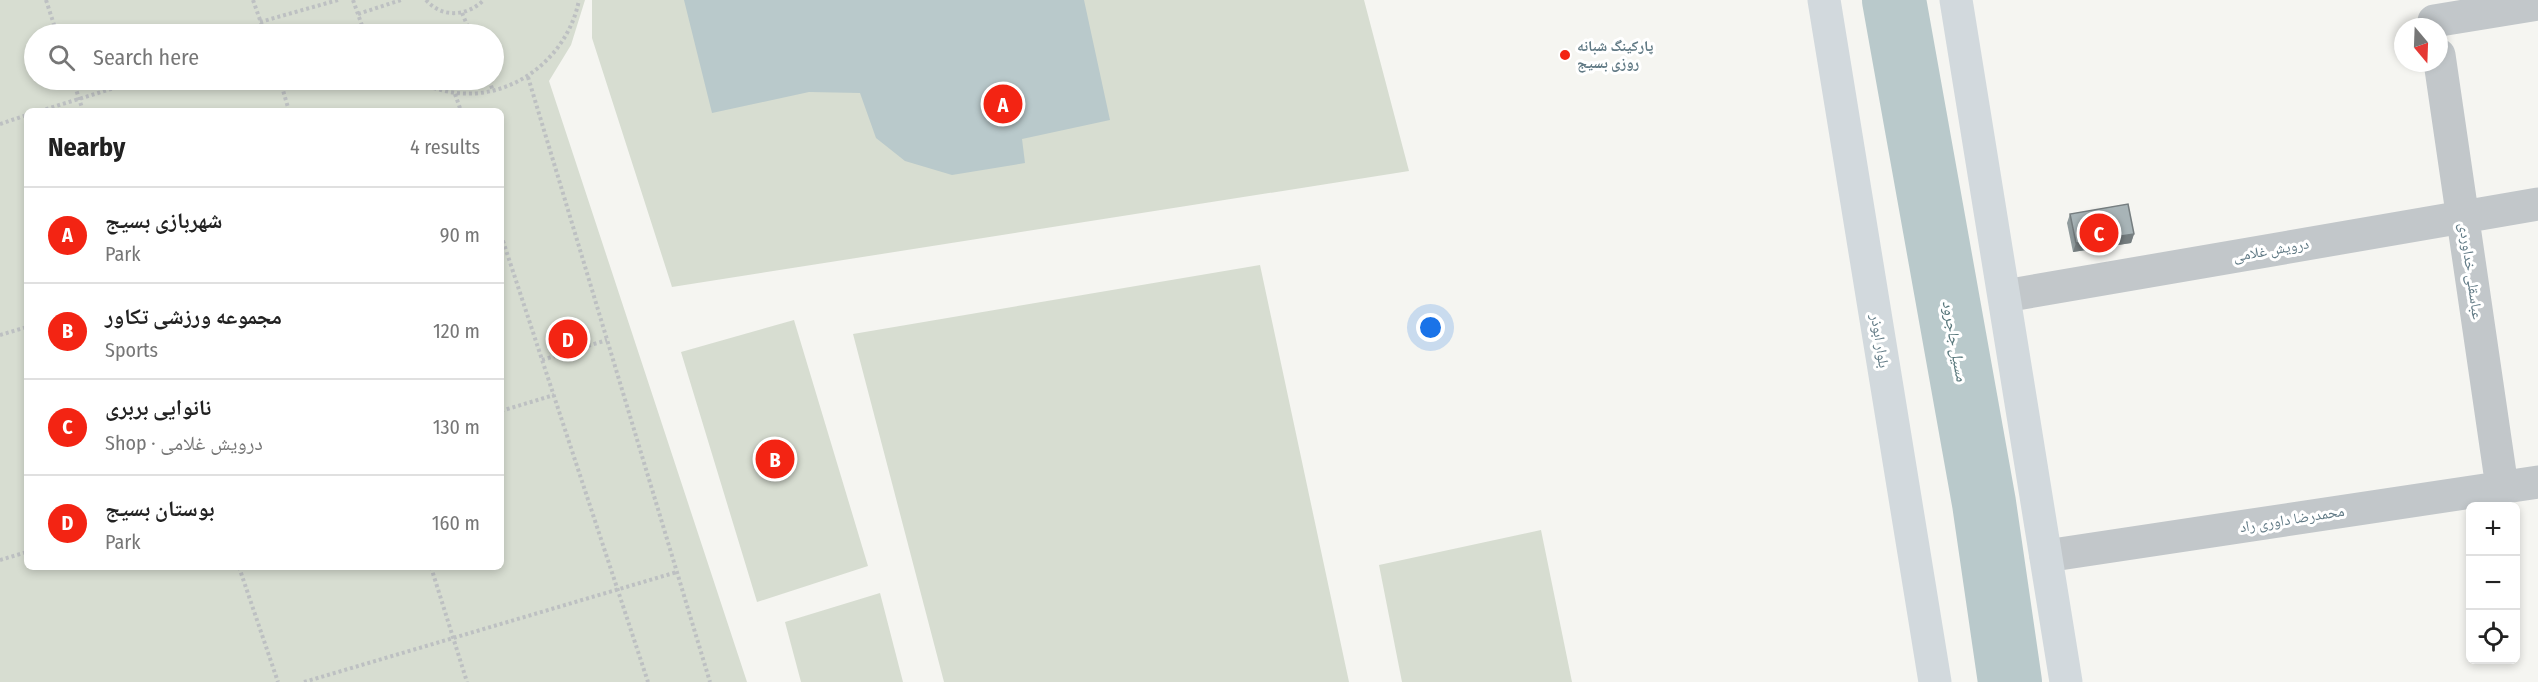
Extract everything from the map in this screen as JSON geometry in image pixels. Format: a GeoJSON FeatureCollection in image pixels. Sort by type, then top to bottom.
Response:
{"type":"FeatureCollection","features":[{"type":"Feature","properties":{"kind":"main road","name":"بلوار ابوذر"},"geometry":{"type":"LineString","coordinates":[[1824,0],[1935,682]]}},
{"type":"Feature","properties":{"kind":"main road"},"geometry":{"type":"LineString","coordinates":[[1956,0],[2066,682]]}},
{"type":"Feature","properties":{"kind":"street"},"geometry":{"type":"LineString","coordinates":[[2433,16],[2538,4]]}},
{"type":"Feature","properties":{"kind":"street","name":"عباسقلی خداوردی"},"geometry":{"type":"LineString","coordinates":[[2442,72],[2502,487]]}},
{"type":"Feature","properties":{"kind":"street","name":"درویش غلامی"},"geometry":{"type":"LineString","coordinates":[[2005,296],[2538,204]]}},
{"type":"Feature","properties":{"kind":"street","name":"محمدرضا داوری راد"},"geometry":{"type":"LineString","coordinates":[[2046,556],[2538,482]]}},
{"type":"Feature","properties":{"kind":"path"},"geometry":{"type":"LineString","coordinates":[[46,0],[54,24]]}},
{"type":"Feature","properties":{"kind":"path"},"geometry":{"type":"LineString","coordinates":[[253,0],[260,22],[338,0]]}},
{"type":"Feature","properties":{"kind":"path"},"geometry":{"type":"LineString","coordinates":[[353,0],[361,24]]}},
{"type":"Feature","properties":{"kind":"path"},"geometry":{"type":"LineString","coordinates":[[358,14],[400,0]]}},
{"type":"Feature","properties":{"kind":"path"},"geometry":{"type":"LineString","coordinates":[[426,0],[439,10],[450,14],[474,9],[484,0]]}},
{"type":"Feature","properties":{"kind":"path"},"geometry":{"type":"LineString","coordinates":[[504,87],[528,77],[556,51],[575,19],[579,0]]}},
{"type":"Feature","properties":{"kind":"path"},"geometry":{"type":"LineString","coordinates":[[462,13],[467,24]]}},
{"type":"Feature","properties":{"kind":"path"},"geometry":{"type":"LineString","coordinates":[[528,77],[710,682]]}},
{"type":"Feature","properties":{"kind":"path"},"geometry":{"type":"LineString","coordinates":[[76,90],[82,108]]}},
{"type":"Feature","properties":{"kind":"path"},"geometry":{"type":"LineString","coordinates":[[50,108],[108,90]]}},
{"type":"Feature","properties":{"kind":"path"},"geometry":{"type":"LineString","coordinates":[[282,90],[288,108]]}},
{"type":"Feature","properties":{"kind":"path"},"geometry":{"type":"LineString","coordinates":[[440,90],[455,94],[493,91]]}},
{"type":"Feature","properties":{"kind":"path"},"geometry":{"type":"LineString","coordinates":[[455,94],[460,108]]}},
{"type":"Feature","properties":{"kind":"path"},"geometry":{"type":"LineString","coordinates":[[0,124],[24,116]]}},
{"type":"Feature","properties":{"kind":"path"},"geometry":{"type":"LineString","coordinates":[[504,244],[648,682]]}},
{"type":"Feature","properties":{"kind":"path"},"geometry":{"type":"LineString","coordinates":[[0,335],[24,328]]}},
{"type":"Feature","properties":{"kind":"path"},"geometry":{"type":"LineString","coordinates":[[542,360],[608,340]]}},
{"type":"Feature","properties":{"kind":"path"},"geometry":{"type":"LineString","coordinates":[[504,410],[554,395]]}},
{"type":"Feature","properties":{"kind":"path"},"geometry":{"type":"LineString","coordinates":[[0,560],[24,553]]}},
{"type":"Feature","properties":{"kind":"path"},"geometry":{"type":"LineString","coordinates":[[240,570],[278,682]]}},
{"type":"Feature","properties":{"kind":"path"},"geometry":{"type":"LineString","coordinates":[[432,570],[467,682]]}},
{"type":"Feature","properties":{"kind":"path"},"geometry":{"type":"LineString","coordinates":[[304,682],[677,572]]}},
{"type":"Feature","properties":{"kind":"shaded area"},"geometry":{"type":"Polygon","coordinates":[[[0,0],[585,0],[571,45],[549,81],[747,682],[0,682],[0,0]]]}},
{"type":"Feature","properties":{"kind":"shaded area"},"geometry":{"type":"Polygon","coordinates":[[[592,0],[1364,0],[1409,171],[672,287],[592,38],[592,0]]]}},
{"type":"Feature","properties":{"kind":"shaded area"},"geometry":{"type":"Polygon","coordinates":[[[684,0],[1084,0],[1110,120],[1022,139],[1025,163],[952,175],[905,161],[876,138],[860,93],[809,92],[712,113],[684,0]]]}},
{"type":"Feature","properties":{"kind":"shaded area"},"geometry":{"type":"Polygon","coordinates":[[[1260,265],[1349,682],[944,682],[853,334],[1260,265]]]}},
{"type":"Feature","properties":{"kind":"shaded area"},"geometry":{"type":"Polygon","coordinates":[[[794,320],[868,566],[757,602],[681,352],[794,320]]]}},
{"type":"Feature","properties":{"kind":"shaded area"},"geometry":{"type":"Polygon","coordinates":[[[1541,530],[1572,682],[1402,682],[1379,565],[1541,530]]]}},
{"type":"Feature","properties":{"kind":"shaded area"},"geometry":{"type":"Polygon","coordinates":[[[880,593],[903,682],[801,682],[785,622],[880,593]]]}},
{"type":"Feature","properties":{"kind":"building"},"geometry":{"type":"Polygon","coordinates":[[[2128,204],[2134,234],[2076,243],[2070,214],[2128,204]]]}},
{"type":"Feature","properties":{"kind":"waterway","name":"مسیل جاجرود"},"geometry":{"type":"LineString","coordinates":[[1894,0],[1984,503],[2010,682]]}},
{"type":"Feature","properties":{"kind":"place","name":"پارکینگ شبانه روزی بسیج"},"geometry":{"type":"Point","coordinates":[1565,55]}},
{"type":"Feature","properties":{"kind":"place","name":"شهربازی بسیج"},"geometry":{"type":"Point","coordinates":[1003,104]}},
{"type":"Feature","properties":{"kind":"place","name":"نانوایی بربری"},"geometry":{"type":"Point","coordinates":[2099,233]}},
{"type":"Feature","properties":{"kind":"place","name":"بوستان بسیج"},"geometry":{"type":"Point","coordinates":[568,339]}},
{"type":"Feature","properties":{"kind":"place","name":"مجموعه ورزشی تکاور"},"geometry":{"type":"Point","coordinates":[775,459]}}]}
